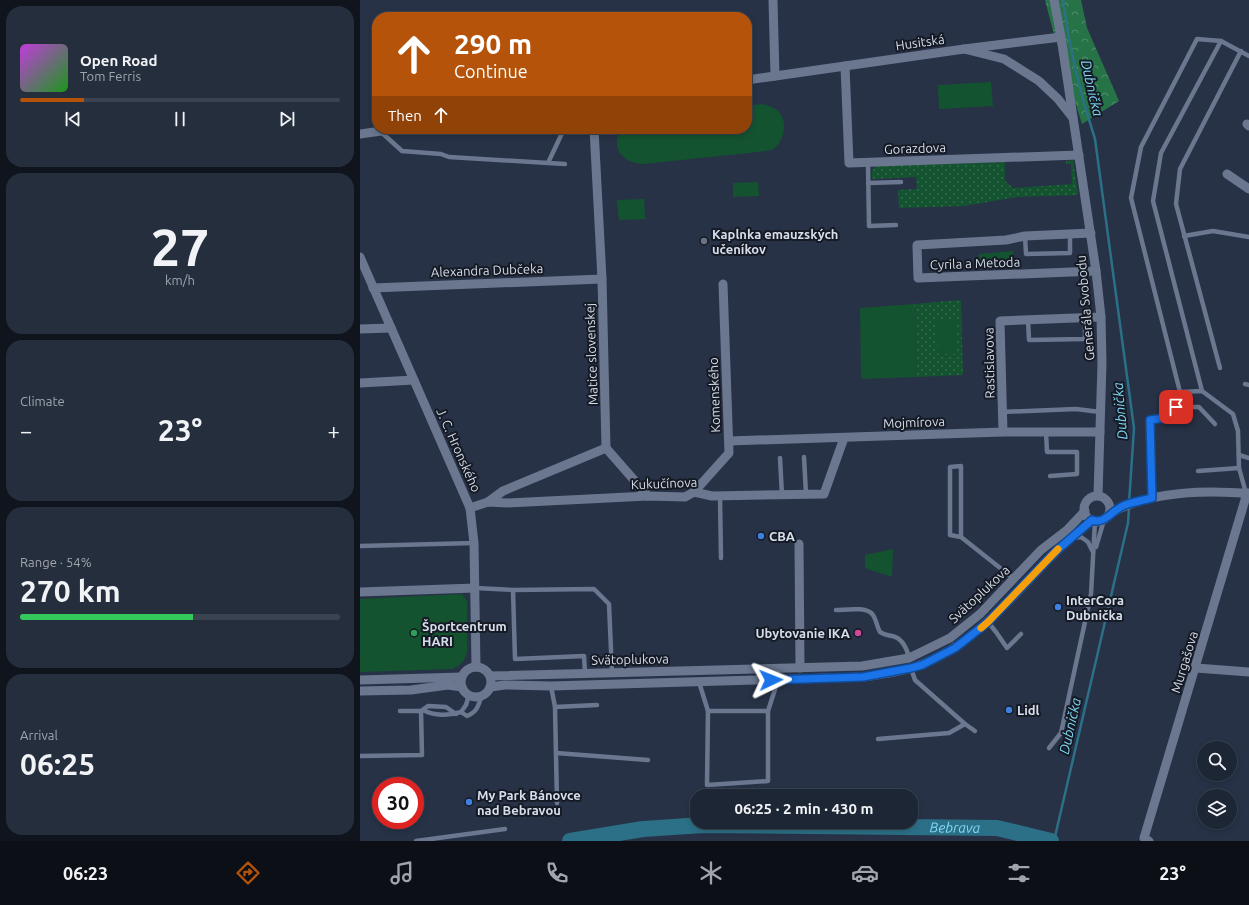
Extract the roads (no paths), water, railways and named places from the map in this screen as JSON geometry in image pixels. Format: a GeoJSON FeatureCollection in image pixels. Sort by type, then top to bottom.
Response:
{"type":"FeatureCollection","features":[{"type":"Feature","properties":{"kind":"street"},"geometry":{"type":"LineString","coordinates":[[773,0],[775,76]]}},
{"type":"Feature","properties":{"kind":"street","name":"Generála Svobodu"},"geometry":{"type":"LineString","coordinates":[[1054,0],[1091,233],[1101,317],[1102,363],[1098,496]]}},
{"type":"Feature","properties":{"kind":"street"},"geometry":{"type":"LineString","coordinates":[[964,49],[1061,37]]}},
{"type":"Feature","properties":{"kind":"street","name":"Husitská"},"geometry":{"type":"LineString","coordinates":[[752,79],[964,49],[1004,59],[1039,81],[1058,99],[1073,119]]}},
{"type":"Feature","properties":{"kind":"street","name":"Gorazdova"},"geometry":{"type":"LineString","coordinates":[[845,66],[849,163],[1078,155]]}},
{"type":"Feature","properties":{"kind":"street"},"geometry":{"type":"LineString","coordinates":[[360,134],[372,132]]}},
{"type":"Feature","properties":{"kind":"street","name":"Matice slovenskej"},"geometry":{"type":"LineString","coordinates":[[594,134],[602,279],[606,448]]}},
{"type":"Feature","properties":{"kind":"street"},"geometry":{"type":"LineString","coordinates":[[1227,174],[1249,189]]}},
{"type":"Feature","properties":{"kind":"street","name":"Cyrila a Metoda"},"geometry":{"type":"LineString","coordinates":[[1091,233],[1025,236],[1006,240],[917,244],[918,278],[1096,271]]}},
{"type":"Feature","properties":{"kind":"street","name":"J. C. Hronského"},"geometry":{"type":"LineString","coordinates":[[360,257],[470,508],[474,543],[476,667]]}},
{"type":"Feature","properties":{"kind":"street","name":"Alexandra Dubčeka"},"geometry":{"type":"LineString","coordinates":[[373,288],[602,279]]}},
{"type":"Feature","properties":{"kind":"street","name":"Komenského"},"geometry":{"type":"LineString","coordinates":[[694,492],[729,453],[723,284]]}},
{"type":"Feature","properties":{"kind":"street","name":"Rastislavova"},"geometry":{"type":"LineString","coordinates":[[1003,432],[1000,321],[1101,317]]}},
{"type":"Feature","properties":{"kind":"street"},"geometry":{"type":"LineString","coordinates":[[360,329],[391,328]]}},
{"type":"Feature","properties":{"kind":"street"},"geometry":{"type":"LineString","coordinates":[[360,382],[414,380]]}},
{"type":"Feature","properties":{"kind":"street","name":"Mojmírova"},"geometry":{"type":"LineString","coordinates":[[729,441],[1003,432],[1100,432]]}},
{"type":"Feature","properties":{"kind":"street","name":"Kukučínova"},"geometry":{"type":"LineString","coordinates":[[470,508],[488,502],[508,503],[648,496],[685,497],[694,492],[712,496],[824,494],[844,438]]}},
{"type":"Feature","properties":{"kind":"street"},"geometry":{"type":"LineString","coordinates":[[488,502],[503,491],[606,448],[648,496]]}},
{"type":"Feature","properties":{"kind":"street"},"geometry":{"type":"LineString","coordinates":[[1110,503],[1100,519],[1087,517],[1085,511],[1086,503],[1091,497],[1098,496],[1105,498],[1110,503],[1124,505],[1177,493],[1247,493]]}},
{"type":"Feature","properties":{"kind":"street","name":"Murgašova"},"geometry":{"type":"LineString","coordinates":[[1147,839],[1247,493]]}},
{"type":"Feature","properties":{"kind":"street","name":"Svätoplukova"},"geometry":{"type":"LineString","coordinates":[[490,687],[505,685],[551,686],[863,677],[922,665],[955,648],[988,622],[1055,552],[1071,538],[1124,505]]}},
{"type":"Feature","properties":{"kind":"street","name":"Svätoplukova"},"geometry":{"type":"LineString","coordinates":[[490,676],[862,666],[909,658],[950,638],[980,614],[1041,550],[1067,530],[1085,511]]}},
{"type":"Feature","properties":{"kind":"street"},"geometry":{"type":"LineString","coordinates":[[799,544],[800,668]]}},
{"type":"Feature","properties":{"kind":"street"},"geometry":{"type":"LineString","coordinates":[[360,592],[475,588]]}},
{"type":"Feature","properties":{"kind":"street"},"geometry":{"type":"LineString","coordinates":[[360,691],[412,690],[448,685],[462,687],[469,695],[482,696],[490,687],[490,676],[482,668],[476,667],[467,670],[462,677],[462,687]]}},
{"type":"Feature","properties":{"kind":"street"},"geometry":{"type":"LineString","coordinates":[[1196,668],[1249,672]]}},
{"type":"Feature","properties":{"kind":"street"},"geometry":{"type":"LineString","coordinates":[[771,669],[774,680]]}},
{"type":"Feature","properties":{"kind":"street"},"geometry":{"type":"LineString","coordinates":[[360,680],[462,677]]}},
{"type":"Feature","properties":{"kind":"lane"},"geometry":{"type":"LineString","coordinates":[[1202,391],[1180,392],[1131,198],[1141,147],[1197,39],[1221,41],[1249,56]]}},
{"type":"Feature","properties":{"kind":"lane"},"geometry":{"type":"LineString","coordinates":[[1221,41],[1161,154],[1153,201],[1202,391],[1233,414],[1238,431],[1239,468],[1247,493]]}},
{"type":"Feature","properties":{"kind":"lane"},"geometry":{"type":"LineString","coordinates":[[1220,368],[1176,204],[1180,169],[1241,51]]}},
{"type":"Feature","properties":{"kind":"lane"},"geometry":{"type":"LineString","coordinates":[[383,134],[402,151],[441,154],[449,157],[565,164]]}},
{"type":"Feature","properties":{"kind":"lane"},"geometry":{"type":"LineString","coordinates":[[548,163],[562,134]]}},
{"type":"Feature","properties":{"kind":"lane"},"geometry":{"type":"LineString","coordinates":[[868,163],[869,226],[896,225]]}},
{"type":"Feature","properties":{"kind":"lane"},"geometry":{"type":"LineString","coordinates":[[868,183],[901,182]]}},
{"type":"Feature","properties":{"kind":"lane"},"geometry":{"type":"LineString","coordinates":[[1184,236],[1213,231],[1249,237]]}},
{"type":"Feature","properties":{"kind":"lane"},"geometry":{"type":"LineString","coordinates":[[1025,236],[1026,254],[1070,253],[1070,234]]}},
{"type":"Feature","properties":{"kind":"lane"},"geometry":{"type":"LineString","coordinates":[[1028,320],[1029,340],[1085,339],[1085,318]]}},
{"type":"Feature","properties":{"kind":"lane"},"geometry":{"type":"LineString","coordinates":[[1152,498],[1150,420],[1164,418],[1176,407],[1199,407],[1215,424]]}},
{"type":"Feature","properties":{"kind":"lane"},"geometry":{"type":"LineString","coordinates":[[1002,412],[1076,409],[1100,412]]}},
{"type":"Feature","properties":{"kind":"lane"},"geometry":{"type":"LineString","coordinates":[[1046,432],[1047,452],[1077,452],[1077,474],[1050,476]]}},
{"type":"Feature","properties":{"kind":"lane"},"geometry":{"type":"LineString","coordinates":[[1239,455],[1249,458]]}},
{"type":"Feature","properties":{"kind":"lane"},"geometry":{"type":"LineString","coordinates":[[804,457],[806,494]]}},
{"type":"Feature","properties":{"kind":"lane"},"geometry":{"type":"LineString","coordinates":[[780,458],[782,495]]}},
{"type":"Feature","properties":{"kind":"lane"},"geometry":{"type":"LineString","coordinates":[[961,537],[961,466],[950,466],[950,535],[961,537],[1014,579]]}},
{"type":"Feature","properties":{"kind":"lane"},"geometry":{"type":"LineString","coordinates":[[1198,471],[1239,468]]}},
{"type":"Feature","properties":{"kind":"lane"},"geometry":{"type":"LineString","coordinates":[[720,496],[722,558]]}},
{"type":"Feature","properties":{"kind":"lane"},"geometry":{"type":"LineString","coordinates":[[1049,748],[1061,733],[1091,594],[1094,554],[1100,519]]}},
{"type":"Feature","properties":{"kind":"lane"},"geometry":{"type":"LineString","coordinates":[[1094,554],[1100,519]]}},
{"type":"Feature","properties":{"kind":"lane"},"geometry":{"type":"LineString","coordinates":[[1071,538],[1081,537],[1088,542],[1094,554]]}},
{"type":"Feature","properties":{"kind":"lane"},"geometry":{"type":"LineString","coordinates":[[360,546],[474,543]]}},
{"type":"Feature","properties":{"kind":"lane"},"geometry":{"type":"LineString","coordinates":[[475,588],[513,590],[594,589],[609,604],[612,673]]}},
{"type":"Feature","properties":{"kind":"lane"},"geometry":{"type":"LineString","coordinates":[[513,590],[515,658],[584,656],[585,674]]}},
{"type":"Feature","properties":{"kind":"lane"},"geometry":{"type":"LineString","coordinates":[[836,610],[859,609],[870,611],[874,616],[880,632],[885,635],[893,636],[903,643],[909,658]]}},
{"type":"Feature","properties":{"kind":"lane"},"geometry":{"type":"LineString","coordinates":[[988,622],[1007,648],[1021,634]]}},
{"type":"Feature","properties":{"kind":"lane"},"geometry":{"type":"LineString","coordinates":[[911,668],[915,680],[975,731]]}},
{"type":"Feature","properties":{"kind":"lane"},"geometry":{"type":"LineString","coordinates":[[699,682],[708,712],[707,785],[768,781],[768,711],[774,680]]}},
{"type":"Feature","properties":{"kind":"lane"},"geometry":{"type":"LineString","coordinates":[[551,686],[555,707],[557,804]]}},
{"type":"Feature","properties":{"kind":"lane"},"geometry":{"type":"LineString","coordinates":[[459,713],[466,705],[469,695]]}},
{"type":"Feature","properties":{"kind":"lane"},"geometry":{"type":"LineString","coordinates":[[400,711],[422,710],[430,713],[459,713],[467,716],[475,712],[482,696]]}},
{"type":"Feature","properties":{"kind":"lane"},"geometry":{"type":"LineString","coordinates":[[555,707],[597,705]]}},
{"type":"Feature","properties":{"kind":"lane"},"geometry":{"type":"LineString","coordinates":[[360,756],[422,755],[422,710]]}},
{"type":"Feature","properties":{"kind":"lane"},"geometry":{"type":"LineString","coordinates":[[708,712],[768,711]]}},
{"type":"Feature","properties":{"kind":"lane"},"geometry":{"type":"LineString","coordinates":[[878,738],[949,733],[965,724]]}},
{"type":"Feature","properties":{"kind":"lane"},"geometry":{"type":"LineString","coordinates":[[556,754],[648,760]]}},
{"type":"Feature","properties":{"kind":"lane"},"geometry":{"type":"LineString","coordinates":[[416,841],[505,829]]}},
{"type":"Feature","properties":{"kind":"waterway","name":"Dubnička"},"geometry":{"type":"LineString","coordinates":[[1063,0],[1068,35],[1076,70],[1095,139],[1134,428],[1129,503]]}},
{"type":"Feature","properties":{"kind":"waterway","name":"Dubnička"},"geometry":{"type":"LineString","coordinates":[[1054,841],[1128,523],[1129,508]]}},
{"type":"Feature","properties":{"kind":"waterway","name":"Bebrava"},"geometry":{"type":"LineString","coordinates":[[570,841],[643,829],[703,825],[997,828],[1051,841]]}},
{"type":"Feature","properties":{"kind":"place","name":"Kaplnka emauzských učeníkov"},"geometry":{"type":"Point","coordinates":[704,241]}},
{"type":"Feature","properties":{"kind":"place","name":"CBA"},"geometry":{"type":"Point","coordinates":[761,536]}},
{"type":"Feature","properties":{"kind":"place","name":"InterCora Dubnička"},"geometry":{"type":"Point","coordinates":[1058,607]}},
{"type":"Feature","properties":{"kind":"place","name":"Športcentrum HARI"},"geometry":{"type":"Point","coordinates":[414,633]}},
{"type":"Feature","properties":{"kind":"place","name":"Ubytovanie IKA"},"geometry":{"type":"Point","coordinates":[858,633]}},
{"type":"Feature","properties":{"kind":"place","name":"Lidl"},"geometry":{"type":"Point","coordinates":[1009,710]}},
{"type":"Feature","properties":{"kind":"place","name":"My Park Bánovce nad Bebravou"},"geometry":{"type":"Point","coordinates":[469,802]}}]}
